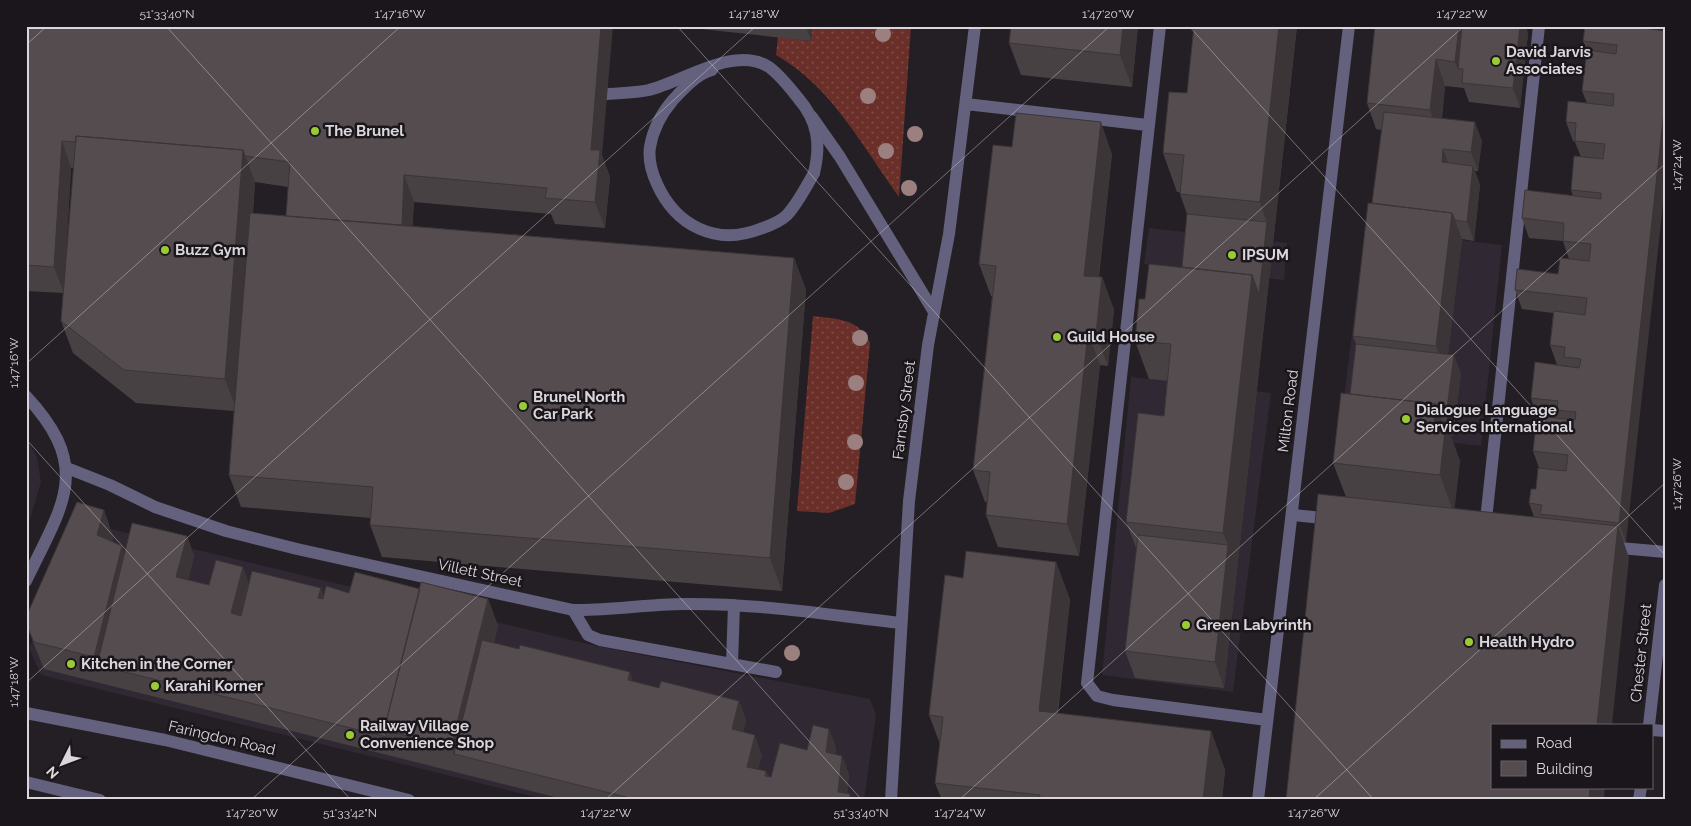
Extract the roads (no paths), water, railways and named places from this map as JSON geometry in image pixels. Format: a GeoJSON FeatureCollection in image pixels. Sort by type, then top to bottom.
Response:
{"type":"FeatureCollection","features":[{"type":"Feature","properties":{"kind":"street","name":"Farnsby Street"},"geometry":{"type":"LineString","coordinates":[[891,800],[909,502],[934,312],[949,234],[975,26]]}},
{"type":"Feature","properties":{"kind":"street"},"geometry":{"type":"LineString","coordinates":[[1160,26],[1147,125],[1087,683],[1097,696],[1113,700],[1267,720]]}},
{"type":"Feature","properties":{"kind":"street","name":"Milton Road"},"geometry":{"type":"LineString","coordinates":[[1258,800],[1349,26]]}},
{"type":"Feature","properties":{"kind":"street"},"geometry":{"type":"LineString","coordinates":[[1484,534],[1539,26]]}},
{"type":"Feature","properties":{"kind":"street"},"geometry":{"type":"LineString","coordinates":[[603,94],[650,89],[699,73],[720,63],[745,59],[769,67],[776,74],[783,81],[790,88],[800,100],[805,106],[810,112],[812,119],[816,134],[818,154],[814,173],[800,198],[786,216],[771,225],[747,234],[716,235],[685,222],[664,199],[651,170],[650,149],[662,113],[690,84],[707,71],[744,64],[771,71],[778,77],[785,83],[793,90],[798,96],[803,104],[808,111],[813,118],[840,158],[934,312]]}},
{"type":"Feature","properties":{"kind":"street"},"geometry":{"type":"LineString","coordinates":[[966,104],[1147,125]]}},
{"type":"Feature","properties":{"kind":"street"},"geometry":{"type":"LineString","coordinates":[[26,396],[50,426],[58,440],[67,468],[66,489],[57,520],[26,581]]}},
{"type":"Feature","properties":{"kind":"street","name":"Villett Street"},"geometry":{"type":"LineString","coordinates":[[67,468],[172,513],[226,531],[297,549],[573,610],[600,611],[683,604],[734,605],[901,623]]}},
{"type":"Feature","properties":{"kind":"street"},"geometry":{"type":"LineString","coordinates":[[1293,515],[1350,521]]}},
{"type":"Feature","properties":{"kind":"street"},"geometry":{"type":"LineString","coordinates":[[1598,546],[1665,552]]}},
{"type":"Feature","properties":{"kind":"street","name":"Chester Street"},"geometry":{"type":"LineString","coordinates":[[1649,724],[1665,585]]}},
{"type":"Feature","properties":{"kind":"street"},"geometry":{"type":"LineString","coordinates":[[732,664],[734,605]]}},
{"type":"Feature","properties":{"kind":"street"},"geometry":{"type":"LineString","coordinates":[[573,610],[588,635],[600,640],[776,672]]}},
{"type":"Feature","properties":{"kind":"street","name":"Faringdon Road"},"geometry":{"type":"LineString","coordinates":[[26,713],[165,740],[409,800]]}},
{"type":"Feature","properties":{"kind":"street"},"geometry":{"type":"LineString","coordinates":[[26,782],[100,800]]}},
{"type":"Feature","properties":{"kind":"place","name":"David Jarvis Associates"},"geometry":{"type":"Point","coordinates":[1496,61]}},
{"type":"Feature","properties":{"kind":"place","name":"The Brunel"},"geometry":{"type":"Point","coordinates":[315,131]}},
{"type":"Feature","properties":{"kind":"place","name":"Buzz Gym"},"geometry":{"type":"Point","coordinates":[165,250]}},
{"type":"Feature","properties":{"kind":"place","name":"IPSUM"},"geometry":{"type":"Point","coordinates":[1232,255]}},
{"type":"Feature","properties":{"kind":"place","name":"Guild House"},"geometry":{"type":"Point","coordinates":[1057,337]}},
{"type":"Feature","properties":{"kind":"place","name":"Brunel North Car Park"},"geometry":{"type":"Point","coordinates":[523,406]}},
{"type":"Feature","properties":{"kind":"place","name":"Dialogue Language Services International"},"geometry":{"type":"Point","coordinates":[1406,419]}},
{"type":"Feature","properties":{"kind":"place","name":"Green Labyrinth"},"geometry":{"type":"Point","coordinates":[1186,625]}},
{"type":"Feature","properties":{"kind":"place","name":"Health Hydro"},"geometry":{"type":"Point","coordinates":[1469,642]}},
{"type":"Feature","properties":{"kind":"place","name":"Kitchen in the Corner"},"geometry":{"type":"Point","coordinates":[71,664]}},
{"type":"Feature","properties":{"kind":"place","name":"Karahi Korner"},"geometry":{"type":"Point","coordinates":[155,686]}},
{"type":"Feature","properties":{"kind":"place","name":"Railway Village Convenience Shop"},"geometry":{"type":"Point","coordinates":[350,735]}}]}
